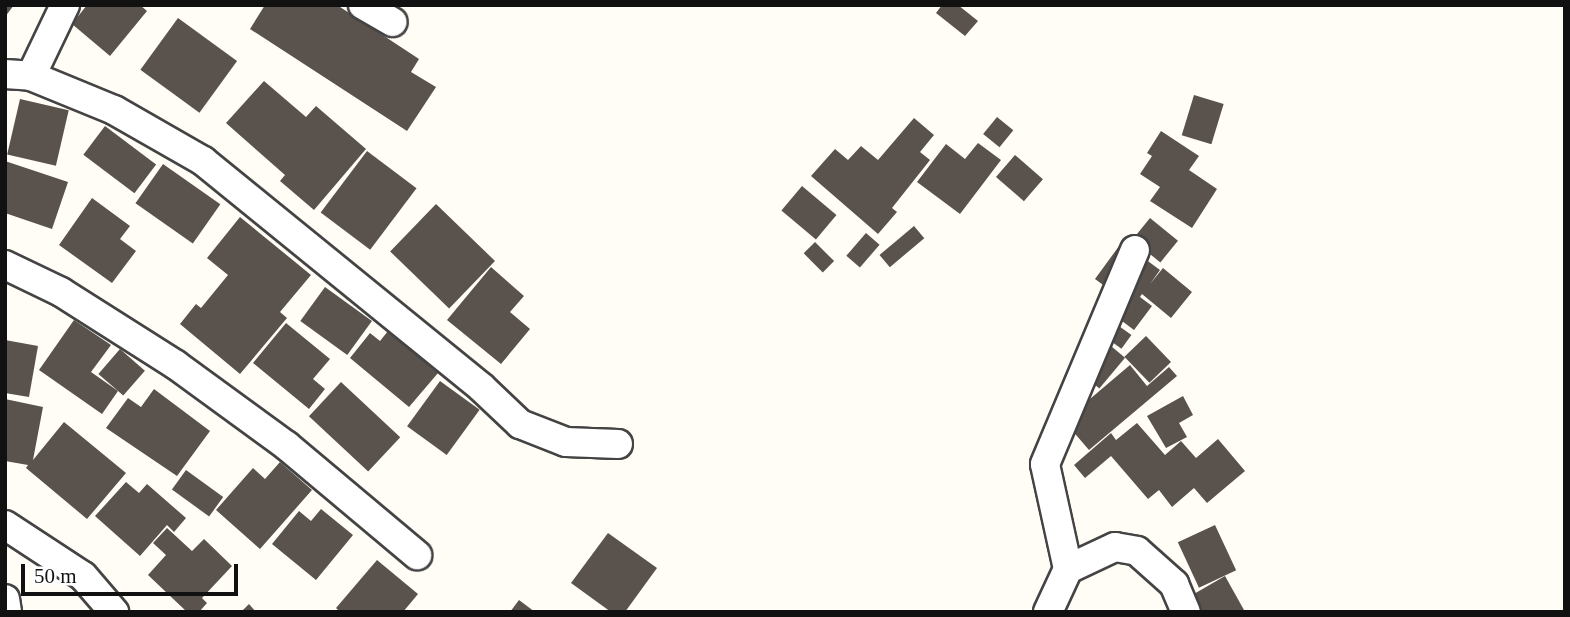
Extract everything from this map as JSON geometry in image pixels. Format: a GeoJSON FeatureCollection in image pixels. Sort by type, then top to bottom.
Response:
{"type":"FeatureCollection","features":[{"type":"Feature","properties":{"kind":"street"},"geometry":{"type":"LineString","coordinates":[[65,5],[18,75],[114,110],[202,161],[481,387],[520,424],[566,442],[618,444]]}},
{"type":"Feature","properties":{"kind":"street"},"geometry":{"type":"LineString","coordinates":[[363,5],[392,22]]}},
{"type":"Feature","properties":{"kind":"street"},"geometry":{"type":"LineString","coordinates":[[1048,612],[1068,569],[1045,464],[1135,250]]}},
{"type":"Feature","properties":{"kind":"street"},"geometry":{"type":"LineString","coordinates":[[5,265],[61,292],[176,365],[287,446],[417,555]]}},
{"type":"Feature","properties":{"kind":"street"},"geometry":{"type":"LineString","coordinates":[[5,525],[83,576],[114,612]]}},
{"type":"Feature","properties":{"kind":"street"},"geometry":{"type":"LineString","coordinates":[[1068,569],[1115,547],[1137,551],[1174,584],[1186,612]]}},
{"type":"Feature","properties":{"kind":"street"},"geometry":{"type":"LineString","coordinates":[[5,599],[7,612]]}},
{"type":"Feature","properties":{"kind":"building"},"geometry":{"type":"Polygon","coordinates":[[[5,5],[14,5],[5,17],[5,5]]]}},
{"type":"Feature","properties":{"kind":"building"},"geometry":{"type":"Polygon","coordinates":[[[87,5],[140,5],[147,11],[110,56],[72,24],[87,5]]]}},
{"type":"Feature","properties":{"kind":"building"},"geometry":{"type":"Polygon","coordinates":[[[265,5],[337,5],[419,59],[411,72],[436,87],[407,131],[250,29],[265,5]]]}},
{"type":"Feature","properties":{"kind":"building"},"geometry":{"type":"Polygon","coordinates":[[[942,5],[958,5],[978,21],[965,36],[936,13],[942,5]]]}},
{"type":"Feature","properties":{"kind":"building"},"geometry":{"type":"Polygon","coordinates":[[[178,18],[237,61],[199,113],[140,70],[178,18]]]}},
{"type":"Feature","properties":{"kind":"building"},"geometry":{"type":"Polygon","coordinates":[[[264,81],[306,117],[316,106],[366,149],[314,210],[280,181],[285,175],[226,123],[264,81]]]}},
{"type":"Feature","properties":{"kind":"building"},"geometry":{"type":"Polygon","coordinates":[[[1194,95],[1224,104],[1211,144],[1182,135],[1194,95]]]}},
{"type":"Feature","properties":{"kind":"building"},"geometry":{"type":"Polygon","coordinates":[[[20,99],[69,110],[56,166],[7,155],[20,99]]]}},
{"type":"Feature","properties":{"kind":"building"},"geometry":{"type":"Polygon","coordinates":[[[997,117],[1013,130],[999,147],[983,134],[997,117]]]}},
{"type":"Feature","properties":{"kind":"building"},"geometry":{"type":"Polygon","coordinates":[[[914,118],[934,135],[920,152],[930,160],[892,208],[897,212],[878,234],[811,176],[835,149],[848,160],[861,146],[878,160],[914,118]]]}},
{"type":"Feature","properties":{"kind":"building"},"geometry":{"type":"Polygon","coordinates":[[[105,126],[156,165],[134,193],[83,155],[105,126]]]}},
{"type":"Feature","properties":{"kind":"building"},"geometry":{"type":"Polygon","coordinates":[[[1161,131],[1199,156],[1189,170],[1217,189],[1192,228],[1150,201],[1160,187],[1140,174],[1152,156],[1147,153],[1161,131]]]}},
{"type":"Feature","properties":{"kind":"building"},"geometry":{"type":"Polygon","coordinates":[[[978,143],[1001,160],[960,214],[917,182],[946,144],[965,159],[978,143]]]}},
{"type":"Feature","properties":{"kind":"building"},"geometry":{"type":"Polygon","coordinates":[[[367,151],[417,188],[370,250],[321,212],[367,151]]]}},
{"type":"Feature","properties":{"kind":"building"},"geometry":{"type":"Polygon","coordinates":[[[1015,155],[1043,179],[1024,201],[996,177],[1015,155]]]}},
{"type":"Feature","properties":{"kind":"building"},"geometry":{"type":"Polygon","coordinates":[[[5,161],[68,182],[52,229],[5,213],[5,161]]]}},
{"type":"Feature","properties":{"kind":"building"},"geometry":{"type":"Polygon","coordinates":[[[163,164],[220,204],[193,243],[135,203],[163,164]]]}},
{"type":"Feature","properties":{"kind":"building"},"geometry":{"type":"Polygon","coordinates":[[[802,186],[836,215],[816,239],[781,211],[802,186]]]}},
{"type":"Feature","properties":{"kind":"building"},"geometry":{"type":"Polygon","coordinates":[[[92,198],[130,226],[120,239],[136,251],[112,283],[59,245],[92,198]]]}},
{"type":"Feature","properties":{"kind":"building"},"geometry":{"type":"Polygon","coordinates":[[[436,204],[495,261],[449,308],[390,251],[436,204]]]}},
{"type":"Feature","properties":{"kind":"building"},"geometry":{"type":"Polygon","coordinates":[[[240,217],[311,275],[280,312],[287,318],[240,374],[180,324],[196,304],[201,308],[228,275],[207,258],[240,217]]]}},
{"type":"Feature","properties":{"kind":"building"},"geometry":{"type":"Polygon","coordinates":[[[1150,218],[1178,241],[1160,262],[1132,240],[1150,218]]]}},
{"type":"Feature","properties":{"kind":"building"},"geometry":{"type":"Polygon","coordinates":[[[914,226],[924,238],[890,267],[880,255],[914,226]]]}},
{"type":"Feature","properties":{"kind":"building"},"geometry":{"type":"Polygon","coordinates":[[[866,233],[880,245],[860,267],[846,256],[866,233]]]}},
{"type":"Feature","properties":{"kind":"building"},"geometry":{"type":"Polygon","coordinates":[[[815,242],[834,261],[823,272],[804,253],[815,242]]]}},
{"type":"Feature","properties":{"kind":"building"},"geometry":{"type":"Polygon","coordinates":[[[1122,242],[1160,270],[1150,284],[1163,268],[1192,292],[1171,318],[1142,294],[1140,297],[1152,306],[1134,330],[1118,318],[1129,304],[1095,279],[1122,242]]]}},
{"type":"Feature","properties":{"kind":"building"},"geometry":{"type":"Polygon","coordinates":[[[491,267],[524,296],[510,312],[530,329],[501,364],[447,320],[491,267]]]}},
{"type":"Feature","properties":{"kind":"building"},"geometry":{"type":"Polygon","coordinates":[[[325,287],[372,321],[347,355],[300,321],[325,287]]]}},
{"type":"Feature","properties":{"kind":"building"},"geometry":{"type":"Polygon","coordinates":[[[74,320],[111,345],[91,372],[118,391],[102,414],[39,370],[74,320]]]}},
{"type":"Feature","properties":{"kind":"building"},"geometry":{"type":"Polygon","coordinates":[[[1112,321],[1131,335],[1121,349],[1102,335],[1112,321]]]}},
{"type":"Feature","properties":{"kind":"building"},"geometry":{"type":"Polygon","coordinates":[[[286,323],[330,359],[313,379],[325,389],[309,409],[253,363],[286,323]]]}},
{"type":"Feature","properties":{"kind":"building"},"geometry":{"type":"Polygon","coordinates":[[[388,331],[438,373],[409,407],[350,358],[370,333],[380,341],[388,331]]]}},
{"type":"Feature","properties":{"kind":"building"},"geometry":{"type":"Polygon","coordinates":[[[1099,336],[1125,358],[1099,388],[1073,367],[1099,336]]]}},
{"type":"Feature","properties":{"kind":"building"},"geometry":{"type":"Polygon","coordinates":[[[1146,336],[1171,362],[1149,383],[1124,357],[1146,336]]]}},
{"type":"Feature","properties":{"kind":"building"},"geometry":{"type":"Polygon","coordinates":[[[5,340],[38,346],[29,397],[5,393],[5,340]]]}},
{"type":"Feature","properties":{"kind":"building"},"geometry":{"type":"Polygon","coordinates":[[[120,349],[145,371],[123,396],[98,374],[120,349]]]}},
{"type":"Feature","properties":{"kind":"building"},"geometry":{"type":"Polygon","coordinates":[[[1130,365],[1147,386],[1169,367],[1177,376],[1089,450],[1064,421],[1130,365]]]}},
{"type":"Feature","properties":{"kind":"building"},"geometry":{"type":"Polygon","coordinates":[[[440,381],[480,410],[447,455],[407,426],[440,381]]]}},
{"type":"Feature","properties":{"kind":"building"},"geometry":{"type":"Polygon","coordinates":[[[341,382],[400,437],[368,472],[309,416],[341,382]]]}},
{"type":"Feature","properties":{"kind":"building"},"geometry":{"type":"Polygon","coordinates":[[[154,389],[210,431],[177,476],[106,428],[128,398],[141,407],[154,389]]]}},
{"type":"Feature","properties":{"kind":"building"},"geometry":{"type":"Polygon","coordinates":[[[1183,396],[1193,415],[1179,423],[1187,437],[1166,448],[1147,416],[1183,396]]]}},
{"type":"Feature","properties":{"kind":"building"},"geometry":{"type":"Polygon","coordinates":[[[5,399],[43,407],[33,460],[64,422],[126,473],[87,519],[26,468],[28,465],[5,461],[5,399]]]}},
{"type":"Feature","properties":{"kind":"building"},"geometry":{"type":"Polygon","coordinates":[[[1137,423],[1165,455],[1181,441],[1196,458],[1218,439],[1245,471],[1207,503],[1194,488],[1172,507],[1159,490],[1148,499],[1111,456],[1085,478],[1074,465],[1111,433],[1116,440],[1137,423]]]}},
{"type":"Feature","properties":{"kind":"building"},"geometry":{"type":"Polygon","coordinates":[[[280,462],[312,490],[260,549],[216,510],[253,468],[265,479],[280,462]]]}},
{"type":"Feature","properties":{"kind":"building"},"geometry":{"type":"Polygon","coordinates":[[[186,470],[223,497],[209,516],[172,489],[186,470]]]}},
{"type":"Feature","properties":{"kind":"building"},"geometry":{"type":"Polygon","coordinates":[[[126,482],[139,493],[147,484],[186,518],[174,532],[167,525],[140,556],[95,516],[126,482]]]}},
{"type":"Feature","properties":{"kind":"building"},"geometry":{"type":"Polygon","coordinates":[[[321,509],[353,535],[316,580],[272,544],[299,511],[311,521],[321,509]]]}},
{"type":"Feature","properties":{"kind":"building"},"geometry":{"type":"Polygon","coordinates":[[[1215,525],[1236,570],[1199,588],[1178,542],[1215,525]]]}},
{"type":"Feature","properties":{"kind":"building"},"geometry":{"type":"Polygon","coordinates":[[[167,528],[192,551],[204,539],[232,566],[202,598],[207,603],[199,612],[187,612],[148,575],[166,555],[153,543],[167,528]]]}},
{"type":"Feature","properties":{"kind":"building"},"geometry":{"type":"Polygon","coordinates":[[[608,533],[657,568],[625,612],[611,612],[571,583],[608,533]]]}},
{"type":"Feature","properties":{"kind":"building"},"geometry":{"type":"Polygon","coordinates":[[[377,560],[418,594],[403,612],[340,612],[336,608],[377,560]]]}},
{"type":"Feature","properties":{"kind":"building"},"geometry":{"type":"Polygon","coordinates":[[[1225,576],[1244,610],[1195,612],[1187,598],[1225,576]]]}},
{"type":"Feature","properties":{"kind":"building"},"geometry":{"type":"Polygon","coordinates":[[[519,600],[535,612],[510,612],[519,600]]]}},
{"type":"Feature","properties":{"kind":"building"},"geometry":{"type":"Polygon","coordinates":[[[249,604],[256,612],[241,612],[249,604]]]}}]}
